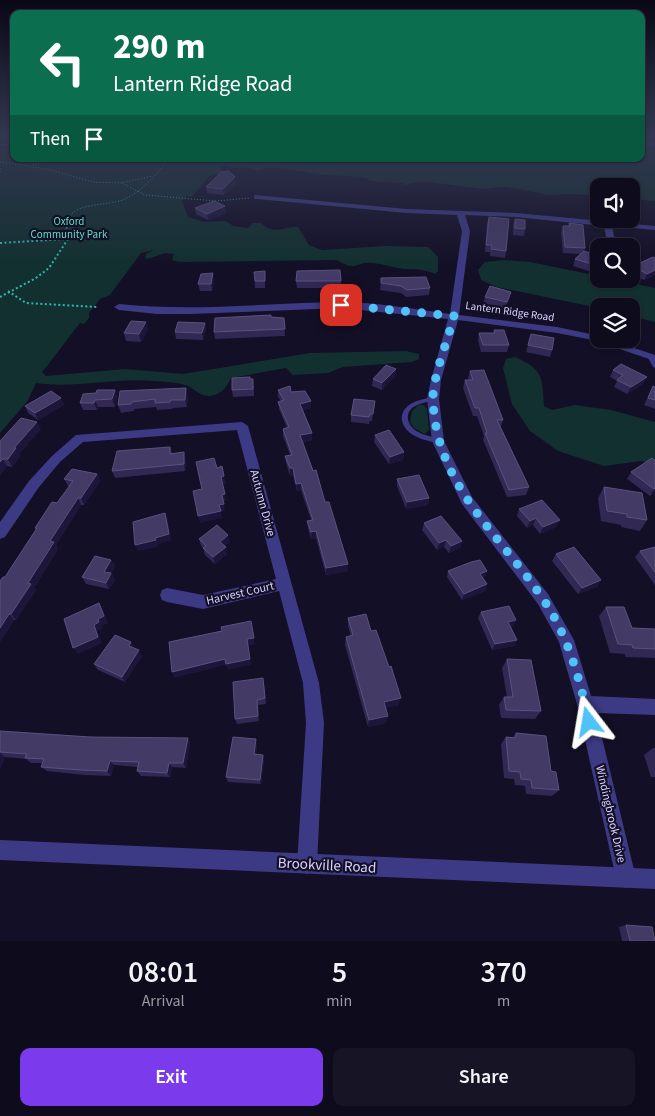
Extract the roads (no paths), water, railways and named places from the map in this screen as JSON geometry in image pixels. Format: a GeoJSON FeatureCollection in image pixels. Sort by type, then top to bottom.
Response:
{"type":"FeatureCollection","features":[{"type":"Feature","properties":{"kind":"street"},"geometry":{"type":"LineString","coordinates":[[257,196],[407,211],[516,215],[590,222]]}},
{"type":"Feature","properties":{"kind":"street","name":"Windingbrook Drive"},"geometry":{"type":"LineString","coordinates":[[460,213],[466,231],[454,316],[436,380],[433,399],[438,441],[467,500],[543,599],[566,640],[585,704],[626,878]]}},
{"type":"Feature","properties":{"kind":"street"},"geometry":{"type":"LineString","coordinates":[[640,227],[655,228]]}},
{"type":"Feature","properties":{"kind":"street","name":"Lantern Ridge Road"},"geometry":{"type":"LineString","coordinates":[[119,307],[191,311],[341,305],[454,316],[557,330],[595,338],[652,357]]}},
{"type":"Feature","properties":{"kind":"street","name":"Autumn Drive"},"geometry":{"type":"LineString","coordinates":[[0,533],[34,484],[56,458],[80,438],[242,426],[311,683],[315,723],[307,864]]}},
{"type":"Feature","properties":{"kind":"street","name":"Harvest Court"},"geometry":{"type":"LineString","coordinates":[[167,595],[203,602],[284,583]]}},
{"type":"Feature","properties":{"kind":"street"},"geometry":{"type":"LineString","coordinates":[[585,704],[655,707]]}},
{"type":"Feature","properties":{"kind":"street","name":"Brookville Road"},"geometry":{"type":"LineString","coordinates":[[0,850],[655,880]]}},
{"type":"Feature","properties":{"kind":"lane"},"geometry":{"type":"LineString","coordinates":[[652,357],[655,366]]}},
{"type":"Feature","properties":{"kind":"lane"},"geometry":{"type":"LineString","coordinates":[[433,399],[418,401],[410,406],[405,414],[405,422],[416,435],[438,441]]}},
{"type":"Feature","properties":{"kind":"park label","name":"Oxford Community Park"},"geometry":{"type":"Point","coordinates":[69,227]}}]}
